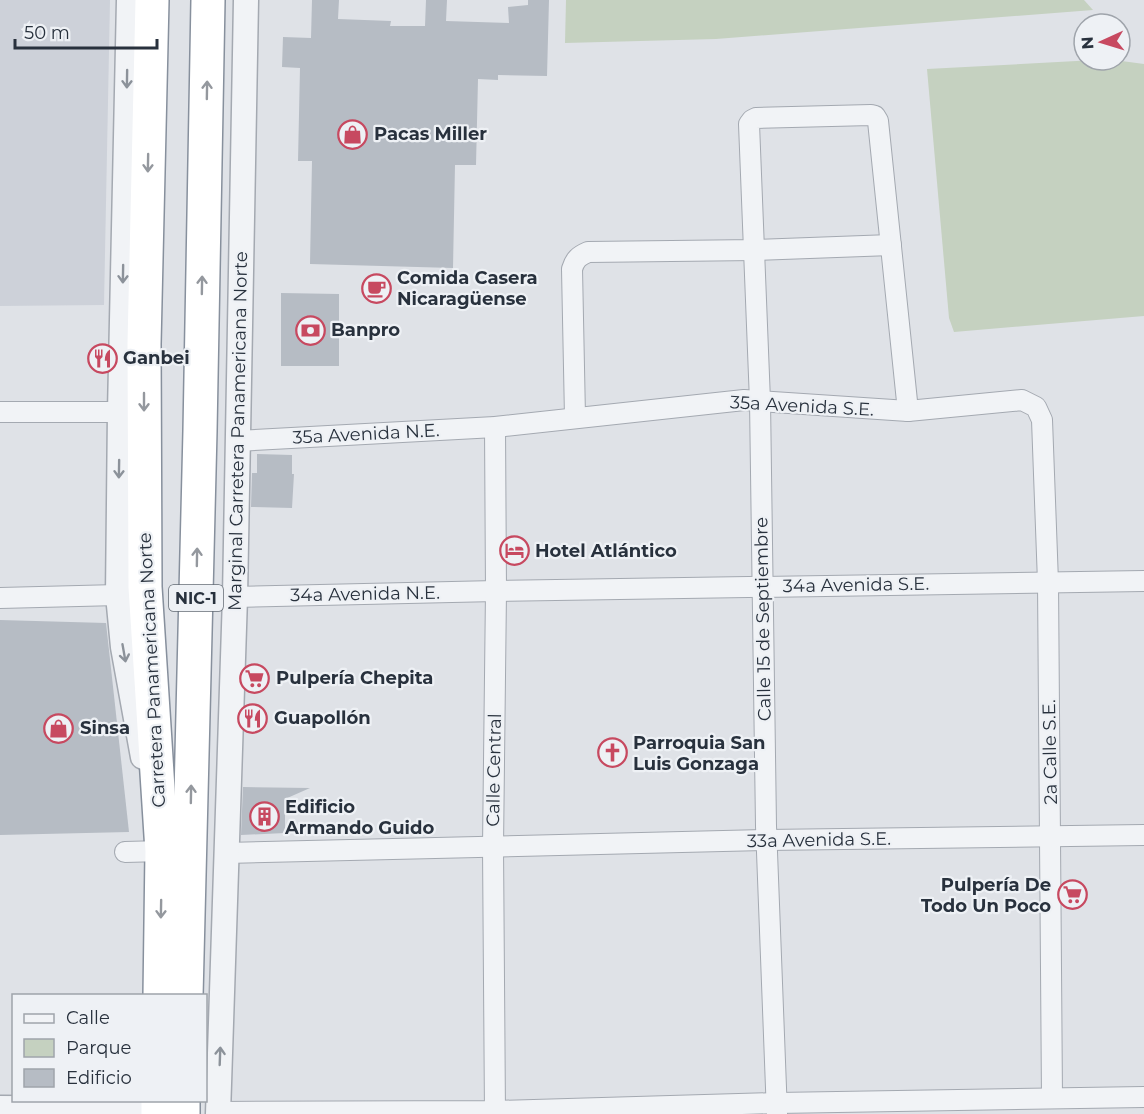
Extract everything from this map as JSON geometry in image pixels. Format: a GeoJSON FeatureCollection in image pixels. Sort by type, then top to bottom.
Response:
{"type":"FeatureCollection","features":[{"type":"Feature","properties":{"kind":"highway","name":"Carretera Panamericana Norte"},"geometry":{"type":"LineString","coordinates":[[152,0],[144,344],[145,587],[162,851],[160,994]]}},
{"type":"Feature","properties":{"kind":"highway","name":"Carretera Panamericana Norte"},"geometry":{"type":"LineString","coordinates":[[186,994],[208,0]]}},
{"type":"Feature","properties":{"kind":"street"},"geometry":{"type":"LineString","coordinates":[[0,598],[117,595],[129,0]]}},
{"type":"Feature","properties":{"kind":"street","name":"Marginal Carretera Panamericana Norte"},"geometry":{"type":"LineString","coordinates":[[218,1113],[235,597],[246,0]]}},
{"type":"Feature","properties":{"kind":"street","name":"Calle 15 de Septiembre"},"geometry":{"type":"LineString","coordinates":[[777,1108],[766,840],[760,401],[749,124],[752,120],[756,118],[875,116],[878,121],[891,245]]}},
{"type":"Feature","properties":{"kind":"street"},"geometry":{"type":"LineString","coordinates":[[575,417],[572,268],[579,256],[588,252],[755,250],[891,245],[908,411]]}},
{"type":"Feature","properties":{"kind":"street","name":"35a Avenida S.E."},"geometry":{"type":"LineString","coordinates":[[495,427],[744,400],[908,411],[1022,400],[1036,407]]}},
{"type":"Feature","properties":{"kind":"street","name":"2a Calle S.E."},"geometry":{"type":"LineString","coordinates":[[1036,407],[1042,420],[1048,582],[1052,1098]]}},
{"type":"Feature","properties":{"kind":"street"},"geometry":{"type":"LineString","coordinates":[[0,412],[120,412]]}},
{"type":"Feature","properties":{"kind":"street","name":"35a Avenida N.E."},"geometry":{"type":"LineString","coordinates":[[237,441],[495,427]]}},
{"type":"Feature","properties":{"kind":"street","name":"Calle Central"},"geometry":{"type":"LineString","coordinates":[[495,427],[493,847],[495,1112]]}},
{"type":"Feature","properties":{"kind":"street","name":"34a Avenida S.E."},"geometry":{"type":"LineString","coordinates":[[496,591],[1144,580]]}},
{"type":"Feature","properties":{"kind":"street","name":"34a Avenida N.E."},"geometry":{"type":"LineString","coordinates":[[235,597],[496,591]]}},
{"type":"Feature","properties":{"kind":"street","name":"NIC-1"},"geometry":{"type":"LineString","coordinates":[[117,595],[123,647],[162,851]]}},
{"type":"Feature","properties":{"kind":"street","name":"33a Avenida S.E."},"geometry":{"type":"LineString","coordinates":[[226,853],[766,840],[1144,835]]}},
{"type":"Feature","properties":{"kind":"street"},"geometry":{"type":"LineString","coordinates":[[125,852],[162,851]]}},
{"type":"Feature","properties":{"kind":"street"},"geometry":{"type":"LineString","coordinates":[[218,1113],[777,1108],[1144,1096]]}},
{"type":"Feature","properties":{"kind":"street"},"geometry":{"type":"LineString","coordinates":[[0,1108],[168,1108]]}},
{"type":"Feature","properties":{"kind":"shaded area"},"geometry":{"type":"Polygon","coordinates":[[[0,0],[110,0],[104,305],[0,306],[0,0]]]}},
{"type":"Feature","properties":{"kind":"green space"},"geometry":{"type":"Polygon","coordinates":[[[566,0],[1084,0],[1093,10],[716,39],[565,43],[566,0]]]}},
{"type":"Feature","properties":{"kind":"green space"},"geometry":{"type":"Polygon","coordinates":[[[1072,61],[1072,72],[1132,72],[1132,62],[1144,64],[1144,316],[954,332],[949,318],[927,69],[1072,61]]]}},
{"type":"Feature","properties":{"kind":"building"},"geometry":{"type":"Polygon","coordinates":[[[312,0],[339,0],[338,19],[391,21],[390,26],[425,26],[426,0],[447,0],[446,21],[509,23],[508,7],[528,5],[528,0],[549,0],[547,76],[498,75],[498,80],[478,79],[476,165],[455,165],[453,268],[310,264],[312,161],[298,161],[300,68],[282,67],[283,37],[311,38],[312,0]]]}},
{"type":"Feature","properties":{"kind":"building","name":"Banpro"},"geometry":{"type":"Polygon","coordinates":[[[281,293],[339,294],[339,366],[281,366],[281,293]]]}},
{"type":"Feature","properties":{"kind":"building"},"geometry":{"type":"Polygon","coordinates":[[[257,454],[292,455],[292,474],[294,474],[292,508],[251,507],[252,473],[257,473],[257,454]]]}},
{"type":"Feature","properties":{"kind":"building","name":"Sinsa"},"geometry":{"type":"Polygon","coordinates":[[[0,620],[106,623],[129,832],[0,835],[0,620]]]}},
{"type":"Feature","properties":{"kind":"building","name":"Edificio Armando Guido"},"geometry":{"type":"Polygon","coordinates":[[[243,787],[310,788],[285,799],[285,833],[241,835],[243,787]]]}},
{"type":"Feature","properties":{"kind":"place","name":"Pacas Miller"},"geometry":{"type":"Point","coordinates":[353,134]}},
{"type":"Feature","properties":{"kind":"place","name":"Comida Casera Nicaragüense"},"geometry":{"type":"Point","coordinates":[376,288]}},
{"type":"Feature","properties":{"kind":"place","name":"Banpro"},"geometry":{"type":"Point","coordinates":[310,330]}},
{"type":"Feature","properties":{"kind":"place","name":"Ganbei"},"geometry":{"type":"Point","coordinates":[102,358]}},
{"type":"Feature","properties":{"kind":"place","name":"Hotel Atlántico"},"geometry":{"type":"Point","coordinates":[514,551]}},
{"type":"Feature","properties":{"kind":"place","name":"Pulpería Chepita"},"geometry":{"type":"Point","coordinates":[255,678]}},
{"type":"Feature","properties":{"kind":"place","name":"Guapollón"},"geometry":{"type":"Point","coordinates":[253,718]}},
{"type":"Feature","properties":{"kind":"place","name":"Sinsa"},"geometry":{"type":"Point","coordinates":[59,728]}},
{"type":"Feature","properties":{"kind":"place","name":"Parroquia San Luis Gonzaga"},"geometry":{"type":"Point","coordinates":[612,753]}},
{"type":"Feature","properties":{"kind":"place","name":"Edificio Armando Guido"},"geometry":{"type":"Point","coordinates":[264,817]}},
{"type":"Feature","properties":{"kind":"place","name":"Pulpería De Todo Un Poco"},"geometry":{"type":"Point","coordinates":[1072,895]}}]}
